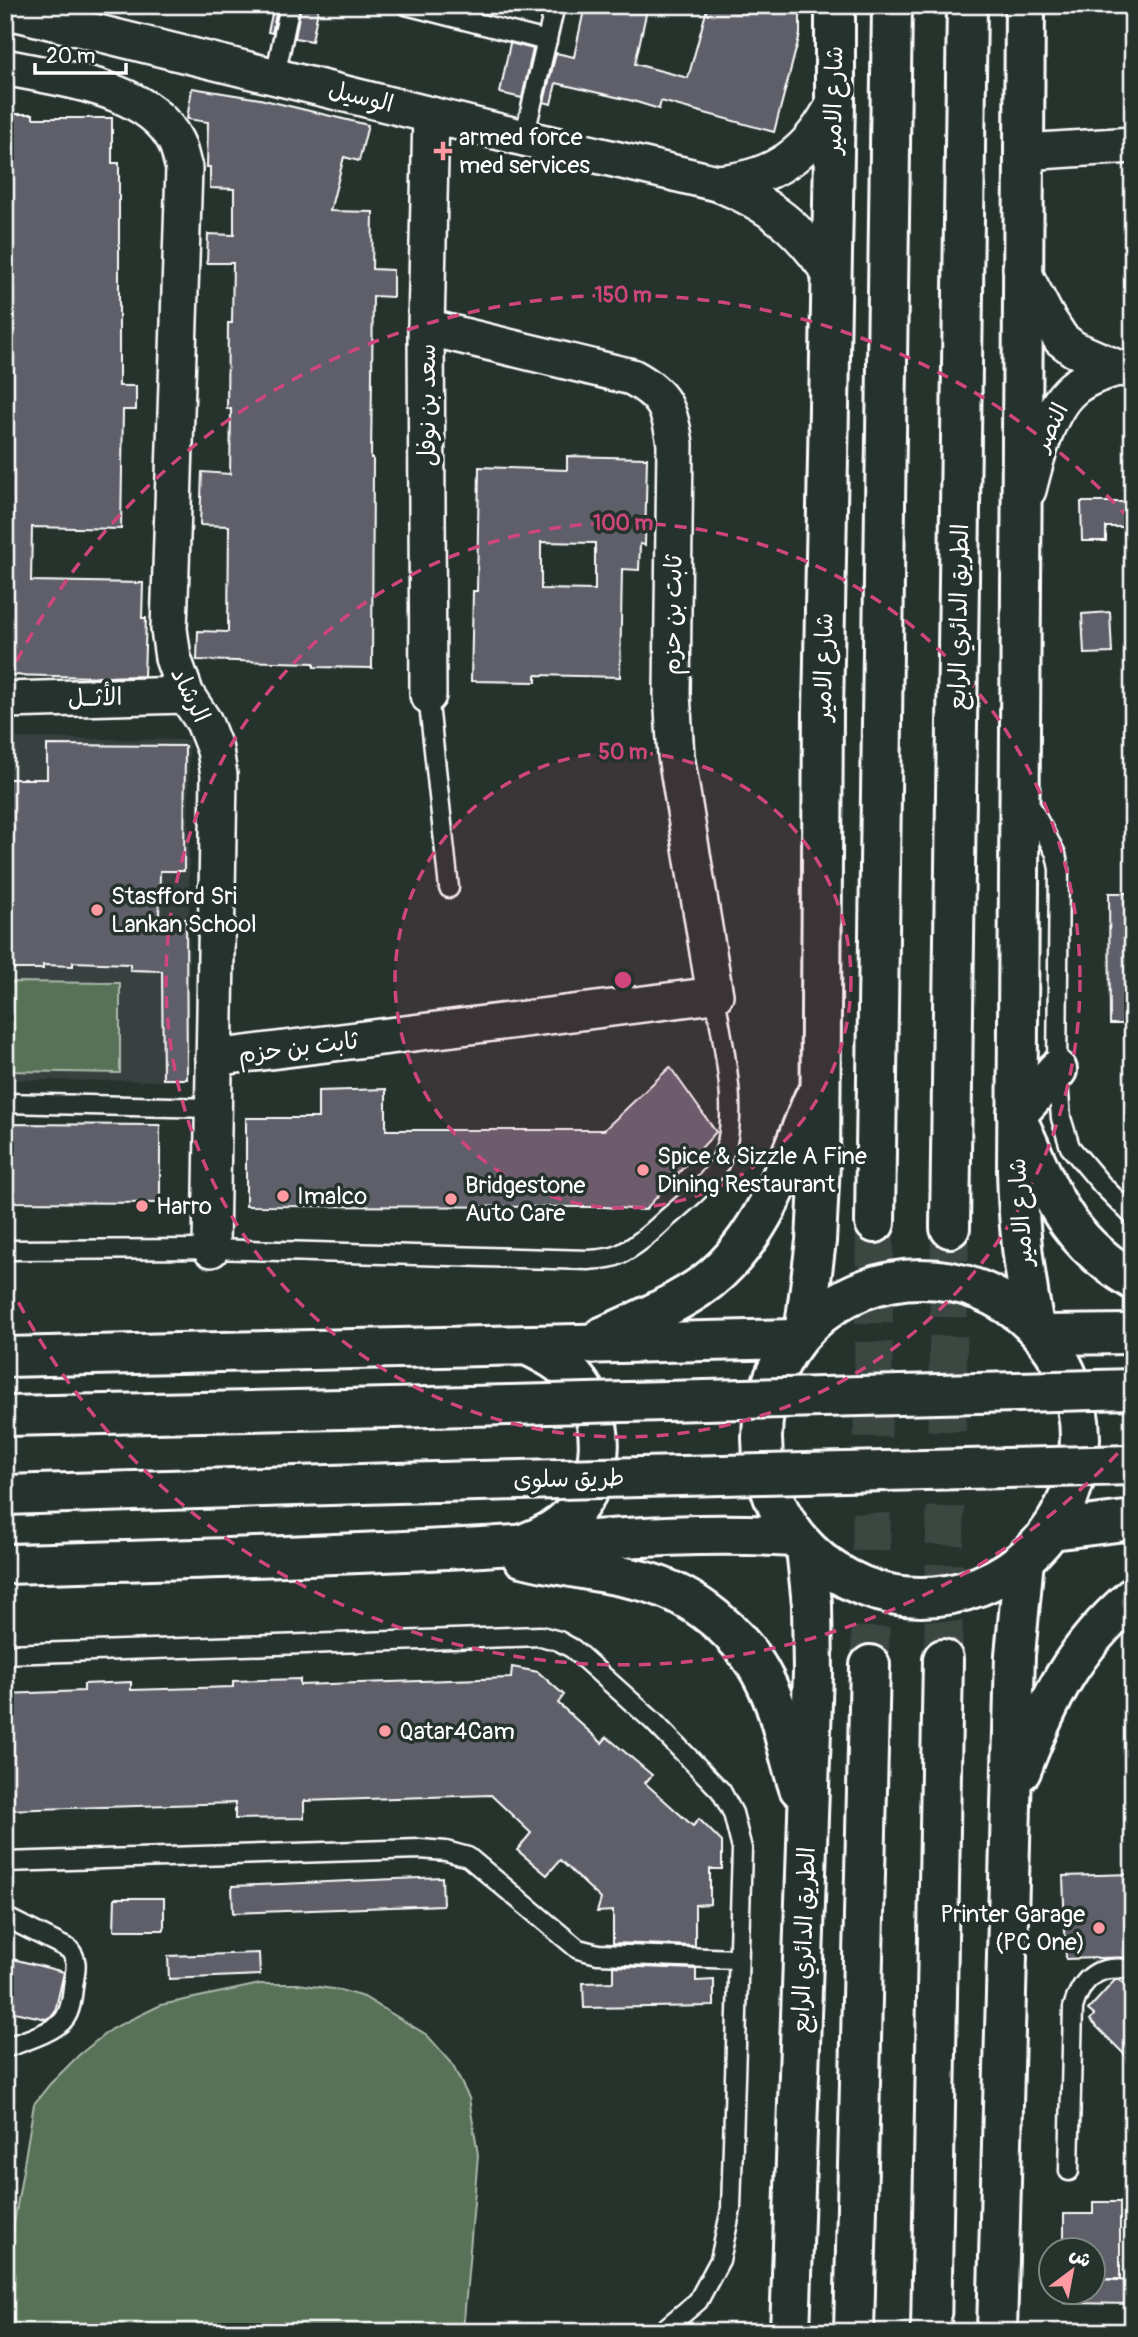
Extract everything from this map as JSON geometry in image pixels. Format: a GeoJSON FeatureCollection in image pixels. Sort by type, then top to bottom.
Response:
{"type":"FeatureCollection","features":[{"type":"Feature","properties":{"kind":"main road","name":"شارع الامير"},"geometry":{"type":"LineString","coordinates":[[801,1333],[816,1241],[821,1080],[823,724],[835,5]]}},
{"type":"Feature","properties":{"kind":"main road"},"geometry":{"type":"LineString","coordinates":[[875,1223],[892,5]]}},
{"type":"Feature","properties":{"kind":"main road","name":"الطريق الدائري الرابع"},"geometry":{"type":"LineString","coordinates":[[950,1228],[967,5]]}},
{"type":"Feature","properties":{"kind":"main road","name":"شارع الامير"},"geometry":{"type":"LineString","coordinates":[[1025,5],[1021,268],[1018,1223],[1024,1275],[1038,1331]]}},
{"type":"Feature","properties":{"kind":"main road"},"geometry":{"type":"LineString","coordinates":[[1057,1070],[1017,1117],[1060,1211],[1073,1230],[1112,1267],[1133,1280]]}},
{"type":"Feature","properties":{"kind":"main road"},"geometry":{"type":"LineString","coordinates":[[587,1344],[698,1288],[733,1256],[772,1198],[821,1080]]}},
{"type":"Feature","properties":{"kind":"main road"},"geometry":{"type":"LineString","coordinates":[[905,1279],[933,1279],[961,1283],[988,1293],[1012,1307],[1038,1331],[1066,1371],[1078,1411],[1080,1453],[1071,1493],[1052,1530],[1024,1560],[999,1577],[972,1589],[943,1596],[913,1597],[883,1592],[855,1583],[829,1567],[800,1542],[778,1510],[767,1481],[761,1451],[763,1412],[775,1374],[801,1333],[827,1308],[851,1294],[877,1284],[905,1279]]}},
{"type":"Feature","properties":{"kind":"main road"},"geometry":{"type":"LineString","coordinates":[[1038,1331],[1133,1334]]}},
{"type":"Feature","properties":{"kind":"main road"},"geometry":{"type":"LineString","coordinates":[[5,1357],[529,1346],[801,1333]]}},
{"type":"Feature","properties":{"kind":"main road"},"geometry":{"type":"LineString","coordinates":[[523,1544],[548,1534],[569,1518],[585,1498],[595,1474],[600,1448],[597,1421],[588,1396],[563,1366],[529,1346]]}},
{"type":"Feature","properties":{"kind":"main road"},"geometry":{"type":"LineString","coordinates":[[5,1416],[1133,1389]]}},
{"type":"Feature","properties":{"kind":"main road","name":"طريق سلوى"},"geometry":{"type":"LineString","coordinates":[[5,1495],[1133,1465]]}},
{"type":"Feature","properties":{"kind":"main road"},"geometry":{"type":"LineString","coordinates":[[1052,1530],[1133,1520]]}},
{"type":"Feature","properties":{"kind":"main road"},"geometry":{"type":"LineString","coordinates":[[5,1564],[246,1558],[705,1534],[747,1534],[800,1542]]}},
{"type":"Feature","properties":{"kind":"main road","name":"الطريق الدائري الرابع"},"geometry":{"type":"LineString","coordinates":[[790,2332],[813,1673],[812,1604],[800,1542]]}},
{"type":"Feature","properties":{"kind":"main road"},"geometry":{"type":"LineString","coordinates":[[483,1547],[554,1565],[645,1582],[683,1597],[718,1622],[754,1660],[766,1682],[808,1814]]}},
{"type":"Feature","properties":{"kind":"main road"},"geometry":{"type":"LineString","coordinates":[[996,2332],[1015,1655],[1024,1560]]}},
{"type":"Feature","properties":{"kind":"main road"},"geometry":{"type":"LineString","coordinates":[[1010,1799],[1053,1694],[1091,1639],[1133,1597]]}},
{"type":"Feature","properties":{"kind":"main road"},"geometry":{"type":"LineString","coordinates":[[931,2332],[943,1659]]}},
{"type":"Feature","properties":{"kind":"main road"},"geometry":{"type":"LineString","coordinates":[[854,2332],[870,1665]]}},
{"type":"Feature","properties":{"kind":"street","name":"الوسيل"},"geometry":{"type":"LineString","coordinates":[[5,10],[108,20],[275,76],[717,183],[745,194],[771,209],[794,228],[814,250],[831,275]]}},
{"type":"Feature","properties":{"kind":"street","name":"الرشاد"},"geometry":{"type":"LineString","coordinates":[[5,67],[107,90],[134,101],[157,118],[175,141],[184,168],[169,629],[173,658],[186,695],[204,722],[215,750],[219,775],[211,1249]]}},
{"type":"Feature","properties":{"kind":"street","name":"الوسيل"},"geometry":{"type":"LineString","coordinates":[[717,183],[760,176],[797,154],[819,130],[835,102]]}},
{"type":"Feature","properties":{"kind":"street","name":"سعد بن نوفل"},"geometry":{"type":"LineString","coordinates":[[429,695],[426,327],[430,115]]}},
{"type":"Feature","properties":{"kind":"street"},"geometry":{"type":"LineString","coordinates":[[1024,152],[1133,145]]}},
{"type":"Feature","properties":{"kind":"street","name":"النصر"},"geometry":{"type":"LineString","coordinates":[[1021,268],[1061,339],[1074,349],[1125,369]]}},
{"type":"Feature","properties":{"kind":"street","name":"ثابت بن حزم"},"geometry":{"type":"LineString","coordinates":[[214,1058],[715,995],[676,756],[672,694],[675,444],[672,422],[665,404],[649,387],[632,377],[426,327]]}},
{"type":"Feature","properties":{"kind":"street","name":"النصر"},"geometry":{"type":"LineString","coordinates":[[1021,515],[1034,465],[1046,432],[1063,399],[1079,384],[1097,374],[1125,369]]}},
{"type":"Feature","properties":{"kind":"street","name":"الأثــل"},"geometry":{"type":"LineString","coordinates":[[5,700],[186,695]]}},
{"type":"Feature","properties":{"kind":"lane"},"geometry":{"type":"LineString","coordinates":[[275,76],[289,5]]}},
{"type":"Feature","properties":{"kind":"lane"},"geometry":{"type":"LineString","coordinates":[[406,5],[547,41]]}},
{"type":"Feature","properties":{"kind":"lane"},"geometry":{"type":"LineString","coordinates":[[524,138],[555,5]]}},
{"type":"Feature","properties":{"kind":"lane"},"geometry":{"type":"LineString","coordinates":[[429,695],[449,888]]}},
{"type":"Feature","properties":{"kind":"lane"},"geometry":{"type":"LineString","coordinates":[[1021,789],[1056,854],[1059,869],[1057,1070],[1061,1118],[1070,1147],[1133,1216]]}},
{"type":"Feature","properties":{"kind":"lane","name":"ثابت بن حزم"},"geometry":{"type":"LineString","coordinates":[[5,1250],[211,1249],[589,1260],[614,1257],[654,1230],[696,1192],[719,1164],[729,1141],[732,1115],[715,995]]}},
{"type":"Feature","properties":{"kind":"lane"},"geometry":{"type":"LineString","coordinates":[[5,1103],[213,1108]]}},
{"type":"Feature","properties":{"kind":"lane"},"geometry":{"type":"LineString","coordinates":[[5,1654],[541,1636],[559,1641],[573,1649],[653,1721],[721,1791],[733,1813],[742,1849],[731,2209],[720,2260],[698,2301],[661,2332]]}},
{"type":"Feature","properties":{"kind":"lane"},"geometry":{"type":"LineString","coordinates":[[5,1862],[420,1849],[446,1851],[468,1857],[578,1949],[598,1954],[737,1959]]}},
{"type":"Feature","properties":{"kind":"lane"},"geometry":{"type":"LineString","coordinates":[[5,1917],[69,1949],[74,1954],[76,1963],[65,2019],[58,2026],[5,2048]]}},
{"type":"Feature","properties":{"kind":"lane"},"geometry":{"type":"LineString","coordinates":[[1069,2171],[1073,2008],[1078,1992],[1087,1979],[1101,1970],[1117,1967],[1133,1970]]}},
{"type":"Feature","properties":{"kind":"shaded area","name":"Stasfford Sri Lankan School"},"geometry":{"type":"Polygon","coordinates":[[[5,738],[189,740],[189,1081],[5,1080],[5,738]]]}},
{"type":"Feature","properties":{"kind":"green space"},"geometry":{"type":"Polygon","coordinates":[[[5,982],[120,983],[120,1073],[5,1071],[5,982]]]}},
{"type":"Feature","properties":{"kind":"green space"},"geometry":{"type":"Polygon","coordinates":[[[260,1984],[298,1984],[340,1990],[364,1997],[427,2035],[451,2062],[469,2098],[478,2155],[463,2332],[5,2332],[5,2277],[34,2104],[79,2055],[111,2029],[161,2005],[260,1984]]]}},
{"type":"Feature","properties":{"kind":"building"},"geometry":{"type":"Polygon","coordinates":[[[274,5],[278,5],[272,33],[268,32],[274,5]]]}},
{"type":"Feature","properties":{"kind":"building"},"geometry":{"type":"Polygon","coordinates":[[[301,5],[319,5],[312,41],[295,38],[301,5]]]}},
{"type":"Feature","properties":{"kind":"building"},"geometry":{"type":"Polygon","coordinates":[[[585,5],[648,5],[635,64],[688,78],[708,5],[800,5],[800,34],[774,132],[661,101],[659,109],[556,83],[551,104],[544,102],[556,53],[574,57],[585,5]]]}},
{"type":"Feature","properties":{"kind":"building"},"geometry":{"type":"Polygon","coordinates":[[[510,43],[533,49],[522,98],[500,93],[510,43]]]}},
{"type":"Feature","properties":{"kind":"building"},"geometry":{"type":"Polygon","coordinates":[[[192,88],[260,99],[368,125],[359,161],[344,157],[330,211],[373,212],[372,269],[393,270],[393,297],[373,296],[372,668],[314,667],[314,663],[197,660],[198,631],[228,632],[229,526],[200,525],[202,472],[230,474],[231,409],[227,409],[228,323],[232,323],[233,263],[207,263],[208,234],[234,235],[234,189],[210,188],[210,167],[207,167],[208,122],[187,119],[192,88]]]}},
{"type":"Feature","properties":{"kind":"building"},"geometry":{"type":"Polygon","coordinates":[[[5,114],[33,114],[33,118],[112,118],[112,163],[119,163],[119,386],[136,386],[136,410],[123,410],[121,529],[32,527],[31,581],[143,583],[142,618],[146,618],[144,676],[5,675],[5,114]]]}},
{"type":"Feature","properties":{"kind":"building"},"geometry":{"type":"Polygon","coordinates":[[[567,456],[647,458],[645,545],[640,544],[639,570],[622,569],[620,677],[536,675],[536,682],[471,681],[473,591],[477,591],[479,467],[567,470],[567,456]],[[541,542],[541,589],[595,590],[595,543],[541,542]]]}},
{"type":"Feature","properties":{"kind":"building"},"geometry":{"type":"Polygon","coordinates":[[[1081,502],[1133,502],[1133,527],[1106,527],[1106,541],[1082,541],[1081,502]]]}},
{"type":"Feature","properties":{"kind":"building"},"geometry":{"type":"Polygon","coordinates":[[[1110,612],[1112,653],[1084,654],[1082,614],[1110,612]]]}},
{"type":"Feature","properties":{"kind":"building","name":"Stasfford Sri Lankan School"},"geometry":{"type":"Polygon","coordinates":[[[47,745],[185,746],[184,871],[160,871],[159,918],[186,919],[187,1079],[163,1079],[162,971],[130,970],[130,964],[73,962],[73,966],[43,965],[43,969],[5,969],[5,779],[47,779],[47,745]]]}},
{"type":"Feature","properties":{"kind":"building"},"geometry":{"type":"Polygon","coordinates":[[[1109,893],[1133,893],[1133,1024],[1110,1024],[1109,893]]]}},
{"type":"Feature","properties":{"kind":"building"},"geometry":{"type":"Polygon","coordinates":[[[670,1067],[716,1132],[645,1210],[604,1207],[246,1206],[246,1118],[318,1118],[318,1091],[386,1089],[386,1130],[604,1130],[670,1067]]]}},
{"type":"Feature","properties":{"kind":"building"},"geometry":{"type":"Polygon","coordinates":[[[5,1124],[160,1125],[160,1203],[5,1202],[5,1124]]]}},
{"type":"Feature","properties":{"kind":"building"},"geometry":{"type":"Polygon","coordinates":[[[512,1667],[538,1672],[564,1695],[558,1703],[602,1743],[607,1737],[652,1775],[645,1783],[693,1826],[699,1819],[722,1842],[722,1869],[710,1869],[710,1904],[695,1905],[695,1946],[613,1943],[613,1911],[597,1912],[601,1899],[560,1860],[547,1875],[517,1850],[531,1833],[491,1795],[304,1801],[304,1818],[235,1819],[235,1803],[5,1810],[5,1694],[84,1691],[84,1684],[131,1682],[131,1690],[233,1687],[233,1681],[300,1679],[300,1685],[511,1678],[512,1667]]]}},
{"type":"Feature","properties":{"kind":"building","name":"Printer Garage (PC One)"},"geometry":{"type":"Polygon","coordinates":[[[1133,1874],[1133,1957],[1066,1959],[1063,1876],[1133,1874]]]}},
{"type":"Feature","properties":{"kind":"building"},"geometry":{"type":"Polygon","coordinates":[[[442,1877],[443,1905],[233,1913],[232,1886],[442,1877]]]}},
{"type":"Feature","properties":{"kind":"building"},"geometry":{"type":"Polygon","coordinates":[[[115,1898],[164,1898],[164,1930],[114,1930],[115,1898]]]}},
{"type":"Feature","properties":{"kind":"building"},"geometry":{"type":"Polygon","coordinates":[[[259,1953],[260,1975],[169,1979],[168,1956],[259,1953]]]}},
{"type":"Feature","properties":{"kind":"building"},"geometry":{"type":"Polygon","coordinates":[[[5,1957],[64,1972],[53,2015],[46,2019],[5,2010],[5,1957]]]}},
{"type":"Feature","properties":{"kind":"building"},"geometry":{"type":"Polygon","coordinates":[[[613,1966],[696,1969],[696,1981],[714,1980],[714,2006],[584,2008],[583,1983],[613,1982],[613,1966]]]}},
{"type":"Feature","properties":{"kind":"building"},"geometry":{"type":"Polygon","coordinates":[[[1115,1980],[1133,1991],[1133,2063],[1090,2020],[1094,2015],[1088,2010],[1115,1980]]]}},
{"type":"Feature","properties":{"kind":"building"},"geometry":{"type":"Polygon","coordinates":[[[1093,2202],[1120,2202],[1120,2279],[1106,2279],[1106,2236],[1064,2236],[1064,2214],[1093,2214],[1093,2202]]]}},
{"type":"Feature","properties":{"kind":"building"},"geometry":{"type":"Polygon","coordinates":[[[1106,2279],[1133,2281],[1133,2304],[1106,2304],[1106,2279]]]}},
{"type":"Feature","properties":{"kind":"tunnel"},"geometry":{"type":"LineString","coordinates":[[870,1665],[875,1223]]}},
{"type":"Feature","properties":{"kind":"tunnel"},"geometry":{"type":"LineString","coordinates":[[943,1659],[950,1228]]}},
{"type":"Feature","properties":{"kind":"place","name":"armed force med services"},"geometry":{"type":"Point","coordinates":[443,151]}},
{"type":"Feature","properties":{"kind":"place","name":"Stasfford Sri Lankan School"},"geometry":{"type":"Point","coordinates":[97,910]}},
{"type":"Feature","properties":{"kind":"place","name":"Spice & Sizzle A Fine Dining Restaurant"},"geometry":{"type":"Point","coordinates":[643,1170]}},
{"type":"Feature","properties":{"kind":"place","name":"Imalco"},"geometry":{"type":"Point","coordinates":[283,1196]}},
{"type":"Feature","properties":{"kind":"place","name":"Bridgestone Auto Care"},"geometry":{"type":"Point","coordinates":[451,1199]}},
{"type":"Feature","properties":{"kind":"place","name":"Harro"},"geometry":{"type":"Point","coordinates":[142,1206]}},
{"type":"Feature","properties":{"kind":"place","name":"Qatar4Cam"},"geometry":{"type":"Point","coordinates":[385,1731]}},
{"type":"Feature","properties":{"kind":"place","name":"Printer Garage (PC One)"},"geometry":{"type":"Point","coordinates":[1099,1928]}}]}
